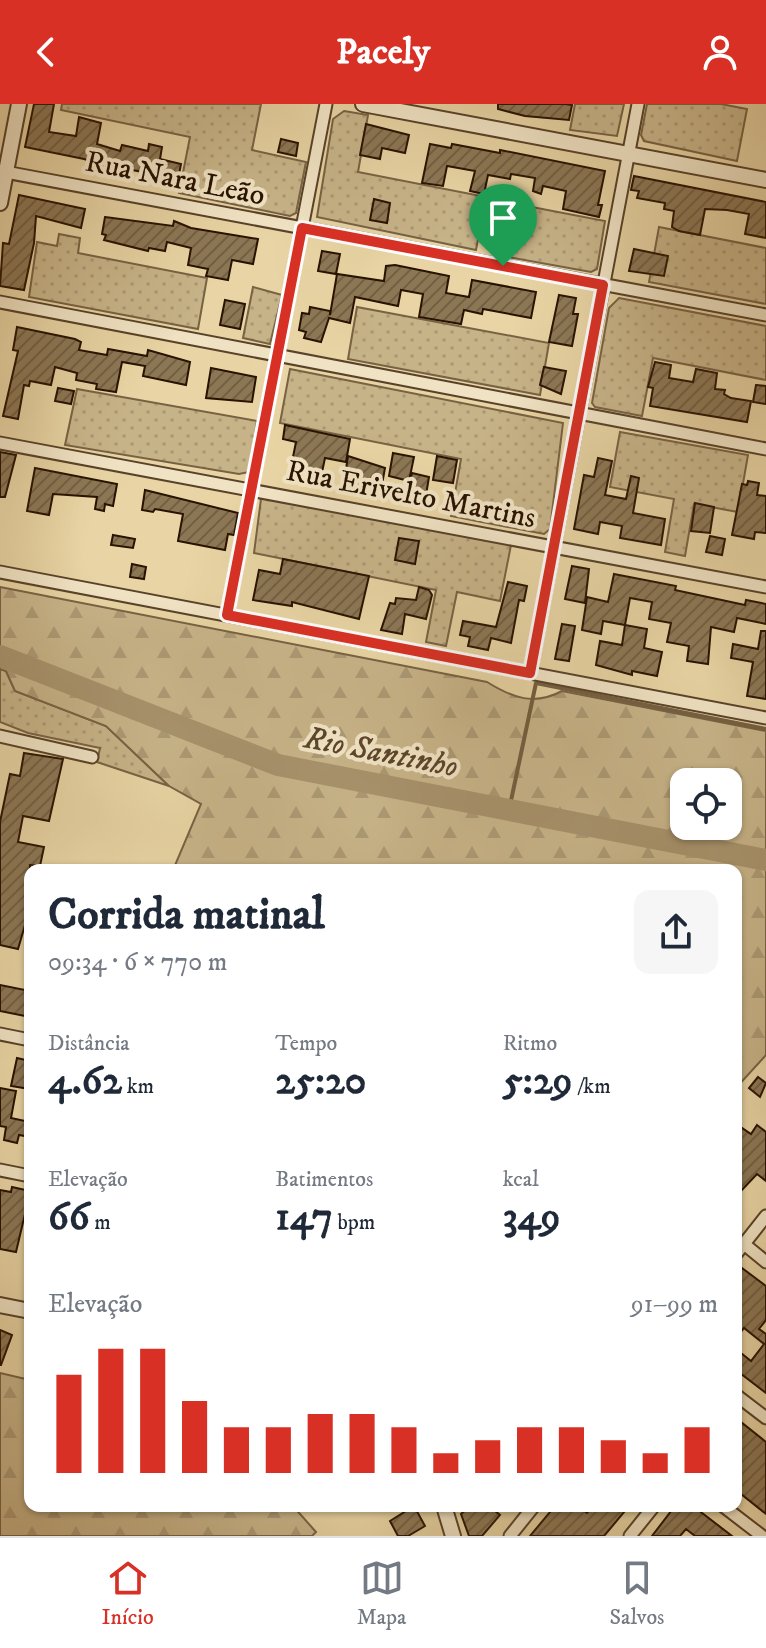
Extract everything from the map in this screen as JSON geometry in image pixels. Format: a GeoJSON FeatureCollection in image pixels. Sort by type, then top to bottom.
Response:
{"type":"FeatureCollection","features":[{"type":"Feature","properties":{"kind":"street"},"geometry":{"type":"LineString","coordinates":[[0,203],[3,171],[19,104]]}},
{"type":"Feature","properties":{"kind":"street"},"geometry":{"type":"LineString","coordinates":[[227,615],[326,104]]}},
{"type":"Feature","properties":{"kind":"street"},"geometry":{"type":"LineString","coordinates":[[363,104],[766,180]]}},
{"type":"Feature","properties":{"kind":"street"},"geometry":{"type":"LineString","coordinates":[[530,673],[638,104]]}},
{"type":"Feature","properties":{"kind":"street","name":"Rua Nara Leão"},"geometry":{"type":"LineString","coordinates":[[3,171],[766,315]]}},
{"type":"Feature","properties":{"kind":"street"},"geometry":{"type":"LineString","coordinates":[[0,302],[766,449]]}},
{"type":"Feature","properties":{"kind":"street","name":"Rua Erivelto Martins"},"geometry":{"type":"LineString","coordinates":[[0,443],[766,587]]}},
{"type":"Feature","properties":{"kind":"street"},"geometry":{"type":"LineString","coordinates":[[0,572],[766,718]]}},
{"type":"Feature","properties":{"kind":"street"},"geometry":{"type":"LineString","coordinates":[[0,738],[92,757]]}},
{"type":"Feature","properties":{"kind":"street"},"geometry":{"type":"LineString","coordinates":[[0,1034],[24,1039]]}},
{"type":"Feature","properties":{"kind":"street"},"geometry":{"type":"LineString","coordinates":[[0,1170],[24,1175]]}},
{"type":"Feature","properties":{"kind":"street"},"geometry":{"type":"LineString","coordinates":[[742,1246],[766,1216]]}},
{"type":"Feature","properties":{"kind":"street"},"geometry":{"type":"LineString","coordinates":[[760,1254],[766,1262]]}},
{"type":"Feature","properties":{"kind":"street"},"geometry":{"type":"LineString","coordinates":[[0,1305],[24,1310]]}},
{"type":"Feature","properties":{"kind":"street"},"geometry":{"type":"LineString","coordinates":[[742,1400],[766,1418]]}},
{"type":"Feature","properties":{"kind":"street"},"geometry":{"type":"LineString","coordinates":[[446,1512],[453,1536]]}},
{"type":"Feature","properties":{"kind":"street"},"geometry":{"type":"LineString","coordinates":[[510,1536],[529,1512]]}},
{"type":"Feature","properties":{"kind":"street"},"geometry":{"type":"LineString","coordinates":[[630,1536],[649,1512]]}},
{"type":"Feature","properties":{"kind":"street"},"geometry":{"type":"LineString","coordinates":[[730,1512],[755,1534]]}},
{"type":"Feature","properties":{"kind":"green space"},"geometry":{"type":"Polygon","coordinates":[[[62,104],[261,104],[252,150],[306,162],[296,213],[290,216],[179,193],[190,137],[61,110],[62,104]]]}},
{"type":"Feature","properties":{"kind":"green space"},"geometry":{"type":"Polygon","coordinates":[[[575,104],[624,104],[617,136],[570,130],[575,104]]]}},
{"type":"Feature","properties":{"kind":"green space"},"geometry":{"type":"Polygon","coordinates":[[[647,104],[721,104],[747,109],[737,161],[644,141],[641,135],[647,104]]]}},
{"type":"Feature","properties":{"kind":"green space"},"geometry":{"type":"Polygon","coordinates":[[[344,111],[368,115],[358,172],[486,197],[476,250],[317,217],[333,119],[344,111]]]}},
{"type":"Feature","properties":{"kind":"green space"},"geometry":{"type":"Polygon","coordinates":[[[511,203],[605,221],[597,269],[591,272],[502,256],[511,203]]]}},
{"type":"Feature","properties":{"kind":"green space"},"geometry":{"type":"Polygon","coordinates":[[[659,227],[766,248],[766,304],[649,282],[659,227]]]}},
{"type":"Feature","properties":{"kind":"green space"},"geometry":{"type":"Polygon","coordinates":[[[59,234],[80,238],[78,253],[207,278],[198,329],[29,297],[37,242],[57,246],[59,234]]]}},
{"type":"Feature","properties":{"kind":"green space"},"geometry":{"type":"Polygon","coordinates":[[[253,287],[282,295],[270,344],[243,338],[253,287]]]}},
{"type":"Feature","properties":{"kind":"green space"},"geometry":{"type":"Polygon","coordinates":[[[619,298],[766,326],[766,380],[653,358],[642,416],[595,407],[592,403],[609,308],[619,298]]]}},
{"type":"Feature","properties":{"kind":"green space"},"geometry":{"type":"Polygon","coordinates":[[[357,307],[549,343],[540,395],[348,359],[357,307]]]}},
{"type":"Feature","properties":{"kind":"green space"},"geometry":{"type":"Polygon","coordinates":[[[290,369],[563,423],[550,529],[544,534],[451,516],[461,459],[280,423],[290,369]]]}},
{"type":"Feature","properties":{"kind":"green space"},"geometry":{"type":"Polygon","coordinates":[[[77,389],[257,421],[249,472],[239,474],[65,445],[77,389]]]}},
{"type":"Feature","properties":{"kind":"green space"},"geometry":{"type":"Polygon","coordinates":[[[620,432],[748,455],[738,512],[694,504],[685,556],[665,552],[674,499],[610,487],[620,432]]]}},
{"type":"Feature","properties":{"kind":"green space"},"geometry":{"type":"Polygon","coordinates":[[[264,496],[511,545],[500,601],[457,592],[446,646],[426,642],[436,590],[254,553],[261,499],[264,496]]]}},
{"type":"Feature","properties":{"kind":"green space"},"geometry":{"type":"Polygon","coordinates":[[[0,587],[487,682],[524,698],[542,698],[562,691],[766,731],[766,1055],[742,1081],[742,864],[176,864],[201,804],[169,786],[106,726],[15,691],[6,671],[0,669],[0,587]]]}},
{"type":"Feature","properties":{"kind":"green space"},"geometry":{"type":"Polygon","coordinates":[[[0,669],[6,671],[15,691],[106,726],[169,786],[97,762],[100,748],[28,733],[0,722],[0,669]]]}},
{"type":"Feature","properties":{"kind":"green space"},"geometry":{"type":"Polygon","coordinates":[[[0,1373],[24,1379],[24,1512],[298,1512],[316,1532],[312,1536],[0,1536],[0,1373]]]}},
{"type":"Feature","properties":{"kind":"building"},"geometry":{"type":"Polygon","coordinates":[[[34,104],[54,104],[49,132],[76,136],[79,117],[101,123],[97,144],[120,151],[122,145],[148,151],[149,144],[162,147],[160,159],[181,164],[177,185],[162,182],[163,176],[132,170],[131,174],[84,159],[25,147],[34,104]]]}},
{"type":"Feature","properties":{"kind":"building"},"geometry":{"type":"Polygon","coordinates":[[[498,104],[572,105],[569,120],[525,116],[498,109],[498,104]]]}},
{"type":"Feature","properties":{"kind":"building"},"geometry":{"type":"Polygon","coordinates":[[[366,124],[409,135],[405,153],[382,148],[380,159],[360,155],[366,124]]]}},
{"type":"Feature","properties":{"kind":"building"},"geometry":{"type":"Polygon","coordinates":[[[281,139],[298,143],[296,156],[278,152],[281,139]]]}},
{"type":"Feature","properties":{"kind":"building"},"geometry":{"type":"Polygon","coordinates":[[[430,144],[451,148],[452,144],[500,153],[500,150],[605,171],[598,205],[602,205],[599,217],[563,209],[566,191],[543,186],[541,194],[533,191],[535,178],[511,174],[510,179],[488,175],[484,194],[470,191],[475,171],[447,166],[443,186],[422,183],[430,144]]]}},
{"type":"Feature","properties":{"kind":"building"},"geometry":{"type":"Polygon","coordinates":[[[634,176],[766,202],[766,238],[745,234],[749,214],[727,210],[705,209],[700,235],[679,231],[672,227],[674,211],[664,209],[665,203],[637,198],[639,191],[631,190],[634,176]]]}},
{"type":"Feature","properties":{"kind":"building"},"geometry":{"type":"Polygon","coordinates":[[[19,195],[85,209],[81,228],[36,216],[24,290],[0,286],[3,243],[9,244],[19,195]]]}},
{"type":"Feature","properties":{"kind":"building"},"geometry":{"type":"Polygon","coordinates":[[[374,199],[390,203],[387,223],[370,220],[374,199]]]}},
{"type":"Feature","properties":{"kind":"building"},"geometry":{"type":"Polygon","coordinates":[[[495,214],[506,216],[500,242],[488,240],[495,214]]]}},
{"type":"Feature","properties":{"kind":"building"},"geometry":{"type":"Polygon","coordinates":[[[105,217],[173,226],[174,221],[191,228],[258,239],[253,264],[232,260],[228,280],[206,276],[208,269],[188,265],[191,248],[167,242],[165,251],[149,248],[148,251],[104,240],[105,217]]]}},
{"type":"Feature","properties":{"kind":"building"},"geometry":{"type":"Polygon","coordinates":[[[634,249],[668,256],[664,276],[629,271],[634,249]]]}},
{"type":"Feature","properties":{"kind":"building"},"geometry":{"type":"Polygon","coordinates":[[[322,251],[340,254],[336,274],[318,271],[322,251]]]}},
{"type":"Feature","properties":{"kind":"building"},"geometry":{"type":"Polygon","coordinates":[[[386,266],[449,276],[446,293],[469,297],[472,280],[536,292],[531,318],[483,309],[482,314],[464,310],[461,324],[419,317],[423,294],[401,290],[398,306],[355,297],[350,323],[329,318],[321,342],[304,338],[306,332],[299,330],[302,313],[309,314],[310,307],[330,311],[330,315],[337,274],[384,281],[386,266]]]}},
{"type":"Feature","properties":{"kind":"building"},"geometry":{"type":"Polygon","coordinates":[[[559,295],[576,298],[573,314],[578,314],[572,346],[549,342],[559,295]]]}},
{"type":"Feature","properties":{"kind":"building"},"geometry":{"type":"Polygon","coordinates":[[[225,300],[245,304],[240,329],[220,325],[225,300]]]}},
{"type":"Feature","properties":{"kind":"building"},"geometry":{"type":"Polygon","coordinates":[[[17,327],[75,339],[81,342],[79,350],[107,355],[108,349],[147,356],[148,350],[190,362],[186,385],[143,376],[145,366],[122,362],[116,392],[96,389],[97,384],[76,380],[77,373],[55,367],[51,385],[30,381],[29,386],[24,385],[18,419],[3,416],[18,351],[13,350],[17,327]]]}},
{"type":"Feature","properties":{"kind":"building"},"geometry":{"type":"Polygon","coordinates":[[[655,362],[671,365],[669,378],[693,382],[696,369],[717,373],[715,389],[725,390],[724,394],[731,398],[751,401],[747,422],[650,406],[653,388],[648,387],[655,362]]]}},
{"type":"Feature","properties":{"kind":"building"},"geometry":{"type":"Polygon","coordinates":[[[544,367],[566,371],[561,394],[540,385],[544,367]]]}},
{"type":"Feature","properties":{"kind":"building"},"geometry":{"type":"Polygon","coordinates":[[[211,368],[256,377],[252,402],[206,398],[211,368]]]}},
{"type":"Feature","properties":{"kind":"building"},"geometry":{"type":"Polygon","coordinates":[[[756,385],[766,386],[766,404],[753,402],[756,385]]]}},
{"type":"Feature","properties":{"kind":"building"},"geometry":{"type":"Polygon","coordinates":[[[58,388],[74,391],[71,404],[55,401],[58,388]]]}},
{"type":"Feature","properties":{"kind":"building"},"geometry":{"type":"Polygon","coordinates":[[[285,425],[350,439],[346,462],[325,458],[321,477],[291,467],[296,442],[283,439],[285,425]]]}},
{"type":"Feature","properties":{"kind":"building"},"geometry":{"type":"Polygon","coordinates":[[[0,452],[16,455],[5,497],[0,497],[0,452]]]}},
{"type":"Feature","properties":{"kind":"building"},"geometry":{"type":"Polygon","coordinates":[[[393,453],[414,457],[409,481],[389,476],[393,453]]]}},
{"type":"Feature","properties":{"kind":"building"},"geometry":{"type":"Polygon","coordinates":[[[348,456],[385,468],[381,490],[344,482],[348,456]]]}},
{"type":"Feature","properties":{"kind":"building"},"geometry":{"type":"Polygon","coordinates":[[[437,456],[457,460],[453,483],[433,480],[437,456]]]}},
{"type":"Feature","properties":{"kind":"building"},"geometry":{"type":"Polygon","coordinates":[[[598,458],[612,461],[605,495],[626,499],[631,476],[639,478],[633,513],[665,519],[661,545],[620,538],[622,526],[600,522],[598,534],[574,529],[584,475],[594,477],[598,458]]]}},
{"type":"Feature","properties":{"kind":"building"},"geometry":{"type":"Polygon","coordinates":[[[35,468],[117,484],[113,506],[105,504],[104,511],[95,509],[97,497],[53,494],[49,515],[27,511],[35,468]]]}},
{"type":"Feature","properties":{"kind":"building"},"geometry":{"type":"Polygon","coordinates":[[[412,473],[429,477],[425,501],[407,497],[412,473]]]}},
{"type":"Feature","properties":{"kind":"building"},"geometry":{"type":"Polygon","coordinates":[[[748,481],[759,483],[757,495],[766,496],[766,533],[755,532],[754,539],[732,535],[742,484],[747,485],[748,481]]]}},
{"type":"Feature","properties":{"kind":"building"},"geometry":{"type":"Polygon","coordinates":[[[145,490],[238,513],[234,535],[228,534],[225,550],[178,541],[183,514],[142,510],[145,490]]]}},
{"type":"Feature","properties":{"kind":"building"},"geometry":{"type":"Polygon","coordinates":[[[695,503],[714,507],[710,533],[691,531],[695,503]]]}},
{"type":"Feature","properties":{"kind":"building"},"geometry":{"type":"Polygon","coordinates":[[[113,535],[135,539],[133,548],[111,545],[113,535]]]}},
{"type":"Feature","properties":{"kind":"building"},"geometry":{"type":"Polygon","coordinates":[[[710,536],[725,539],[722,555],[706,552],[710,536]]]}},
{"type":"Feature","properties":{"kind":"building"},"geometry":{"type":"Polygon","coordinates":[[[399,538],[419,541],[415,564],[395,560],[399,538]]]}},
{"type":"Feature","properties":{"kind":"building"},"geometry":{"type":"Polygon","coordinates":[[[283,559],[369,576],[359,619],[292,602],[292,606],[253,600],[259,570],[280,574],[283,559]]]}},
{"type":"Feature","properties":{"kind":"building"},"geometry":{"type":"Polygon","coordinates":[[[132,564],[146,567],[144,579],[130,577],[132,564]]]}},
{"type":"Feature","properties":{"kind":"building"},"geometry":{"type":"Polygon","coordinates":[[[572,566],[589,569],[585,603],[565,599],[572,566]]]}},
{"type":"Feature","properties":{"kind":"building"},"geometry":{"type":"Polygon","coordinates":[[[614,574],[676,586],[675,590],[745,605],[746,600],[766,604],[766,624],[737,618],[734,632],[711,627],[708,664],[687,661],[689,646],[667,642],[671,623],[649,619],[652,602],[630,598],[625,625],[603,621],[601,634],[582,630],[587,597],[608,602],[614,574]]]}},
{"type":"Feature","properties":{"kind":"building"},"geometry":{"type":"Polygon","coordinates":[[[508,582],[527,586],[524,601],[519,600],[511,643],[491,638],[488,650],[468,646],[470,637],[460,635],[463,621],[496,627],[508,582]]]}},
{"type":"Feature","properties":{"kind":"building"},"geometry":{"type":"Polygon","coordinates":[[[419,587],[429,590],[432,595],[426,619],[405,614],[402,634],[381,630],[390,603],[395,604],[396,598],[416,600],[419,587]]]}},
{"type":"Feature","properties":{"kind":"building"},"geometry":{"type":"Polygon","coordinates":[[[562,624],[575,626],[569,661],[555,659],[562,624]]]}},
{"type":"Feature","properties":{"kind":"building"},"geometry":{"type":"Polygon","coordinates":[[[625,625],[647,629],[644,648],[662,652],[657,676],[632,671],[632,675],[596,665],[600,641],[622,645],[625,625]]]}},
{"type":"Feature","properties":{"kind":"building"},"geometry":{"type":"Polygon","coordinates":[[[761,631],[766,631],[766,699],[747,696],[753,662],[731,658],[733,644],[758,649],[761,631]]]}},
{"type":"Feature","properties":{"kind":"building"},"geometry":{"type":"Polygon","coordinates":[[[24,753],[63,759],[49,821],[23,816],[18,842],[44,847],[40,864],[24,864],[24,928],[18,949],[0,945],[0,822],[10,774],[20,776],[24,753]]]}},
{"type":"Feature","properties":{"kind":"building"},"geometry":{"type":"Polygon","coordinates":[[[0,985],[24,990],[24,1016],[0,1011],[0,985]]]}},
{"type":"Feature","properties":{"kind":"building"},"geometry":{"type":"Polygon","coordinates":[[[17,1058],[24,1060],[24,1088],[11,1086],[17,1058]]]}},
{"type":"Feature","properties":{"kind":"building"},"geometry":{"type":"Polygon","coordinates":[[[758,1077],[766,1083],[760,1097],[749,1088],[758,1077]]]}},
{"type":"Feature","properties":{"kind":"building"},"geometry":{"type":"Polygon","coordinates":[[[0,1088],[16,1091],[11,1118],[24,1121],[24,1136],[19,1135],[17,1143],[4,1140],[6,1127],[0,1126],[0,1088]]]}},
{"type":"Feature","properties":{"kind":"building"},"geometry":{"type":"Polygon","coordinates":[[[757,1125],[766,1132],[766,1181],[757,1174],[742,1190],[742,1128],[751,1134],[757,1125]]]}},
{"type":"Feature","properties":{"kind":"building"},"geometry":{"type":"Polygon","coordinates":[[[12,1187],[24,1190],[24,1218],[16,1252],[0,1249],[0,1190],[11,1192],[12,1187]]]}},
{"type":"Feature","properties":{"kind":"building"},"geometry":{"type":"Polygon","coordinates":[[[742,1268],[766,1286],[766,1320],[759,1329],[766,1334],[766,1393],[742,1375],[742,1354],[751,1361],[764,1344],[744,1328],[742,1330],[742,1268]]]}},
{"type":"Feature","properties":{"kind":"building"},"geometry":{"type":"Polygon","coordinates":[[[0,1330],[12,1335],[1,1365],[0,1365],[0,1330]]]}},
{"type":"Feature","properties":{"kind":"building"},"geometry":{"type":"Polygon","coordinates":[[[742,1423],[766,1442],[766,1514],[742,1495],[742,1423]]]}},
{"type":"Feature","properties":{"kind":"building"},"geometry":{"type":"Polygon","coordinates":[[[404,1512],[417,1512],[425,1526],[408,1536],[398,1536],[390,1521],[404,1512]]]}},
{"type":"Feature","properties":{"kind":"building"},"geometry":{"type":"Polygon","coordinates":[[[496,1512],[500,1515],[482,1536],[469,1536],[461,1514],[496,1512]]]}},
{"type":"Feature","properties":{"kind":"building"},"geometry":{"type":"Polygon","coordinates":[[[550,1512],[624,1512],[604,1536],[530,1536],[550,1512]]]}},
{"type":"Feature","properties":{"kind":"building"},"geometry":{"type":"Polygon","coordinates":[[[670,1512],[701,1512],[732,1536],[695,1536],[686,1529],[680,1536],[652,1536],[670,1512]]]}},
{"type":"Feature","properties":{"kind":"waterway","name":"Rio Santinho"},"geometry":{"type":"LineString","coordinates":[[0,656],[278,765],[766,860]]}},
{"type":"Feature","properties":{"kind":"waterway"},"geometry":{"type":"LineString","coordinates":[[509,810],[536,683],[766,729]]}},
{"type":"Feature","properties":{"kind":"route"},"geometry":{"type":"LineString","coordinates":[[302,228],[503,266],[603,285],[530,673],[227,615],[302,228]]}}]}
